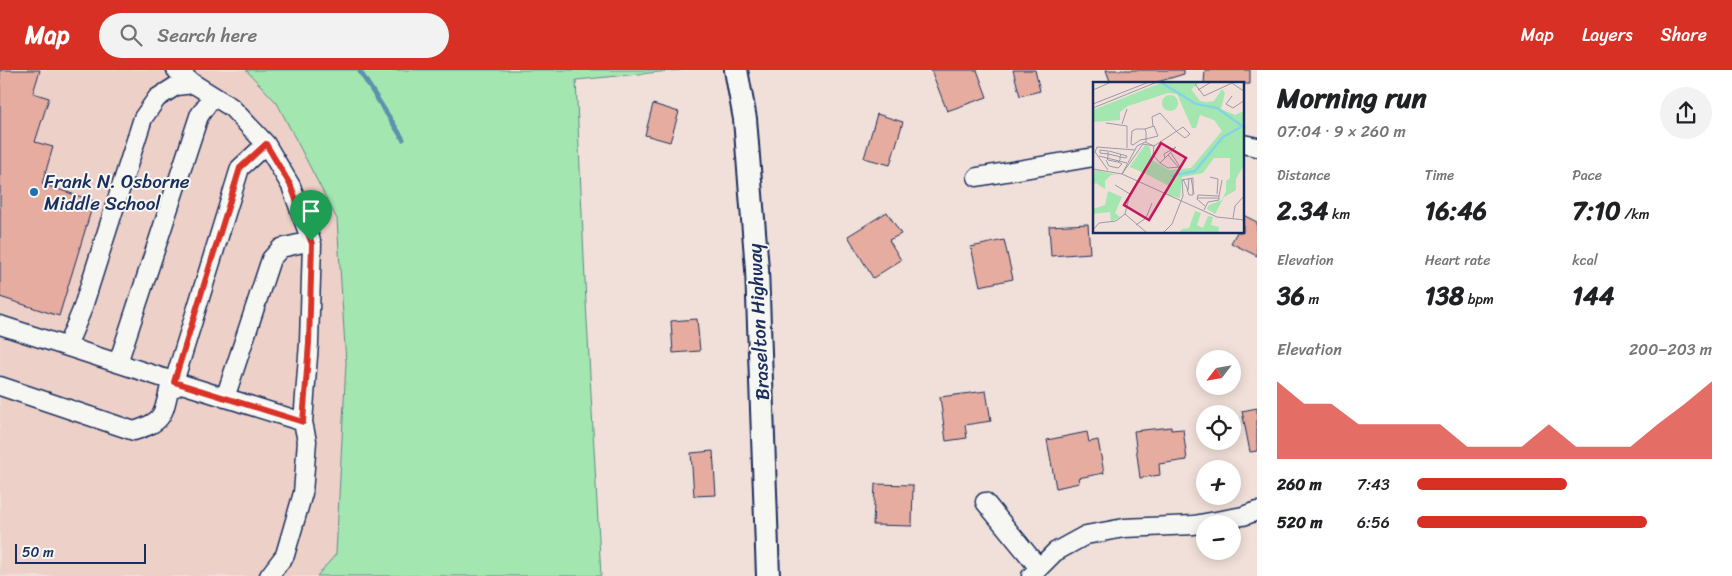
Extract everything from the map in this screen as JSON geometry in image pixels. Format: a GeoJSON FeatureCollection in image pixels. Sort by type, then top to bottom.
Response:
{"type":"FeatureCollection","features":[{"type":"Feature","properties":{"kind":"main road","name":"Braselton Highway"},"geometry":{"type":"LineString","coordinates":[[736,70],[745,119],[757,269],[768,576]]}},
{"type":"Feature","properties":{"kind":"street"},"geometry":{"type":"LineString","coordinates":[[67,346],[82,310],[143,118],[157,98],[176,78],[194,84],[231,107],[266,144],[291,186],[312,244],[309,343],[303,422],[307,441],[303,493],[284,555],[269,576]]}},
{"type":"Feature","properties":{"kind":"street"},"geometry":{"type":"LineString","coordinates":[[118,363],[199,116],[213,96]]}},
{"type":"Feature","properties":{"kind":"street"},"geometry":{"type":"LineString","coordinates":[[0,386],[134,431],[151,425],[164,413],[169,390],[178,383],[240,168],[266,144]]}},
{"type":"Feature","properties":{"kind":"street"},"geometry":{"type":"LineString","coordinates":[[1244,144],[1257,147]]}},
{"type":"Feature","properties":{"kind":"street"},"geometry":{"type":"LineString","coordinates":[[977,177],[1093,157]]}},
{"type":"Feature","properties":{"kind":"street"},"geometry":{"type":"LineString","coordinates":[[225,398],[271,260],[280,248],[311,241]]}},
{"type":"Feature","properties":{"kind":"street"},"geometry":{"type":"LineString","coordinates":[[0,325],[303,422]]}},
{"type":"Feature","properties":{"kind":"street"},"geometry":{"type":"LineString","coordinates":[[985,502],[1035,572],[1055,552],[1086,535],[1124,528],[1194,524],[1243,516],[1257,511]]}},
{"type":"Feature","properties":{"kind":"shaded area"},"geometry":{"type":"Polygon","coordinates":[[[0,70],[246,70],[277,103],[337,219],[346,363],[336,554],[317,576],[0,576],[0,70]]]}},
{"type":"Feature","properties":{"kind":"green space"},"geometry":{"type":"Polygon","coordinates":[[[246,70],[681,70],[576,80],[601,576],[317,576],[336,554],[346,363],[337,219],[277,103],[246,70]]]}},
{"type":"Feature","properties":{"kind":"building","name":"Frank N. Osborne Middle School"},"geometry":{"type":"Polygon","coordinates":[[[0,70],[40,70],[33,93],[49,98],[35,142],[53,147],[42,184],[94,201],[59,316],[0,297],[0,70]]]}},
{"type":"Feature","properties":{"kind":"building"},"geometry":{"type":"Polygon","coordinates":[[[931,70],[977,70],[987,97],[947,111],[931,70]]]}},
{"type":"Feature","properties":{"kind":"building"},"geometry":{"type":"Polygon","coordinates":[[[1013,70],[1035,70],[1040,91],[1020,96],[1013,70]]]}},
{"type":"Feature","properties":{"kind":"building"},"geometry":{"type":"Polygon","coordinates":[[[1106,70],[1184,70],[1184,74],[1158,82],[1110,82],[1106,70]]]}},
{"type":"Feature","properties":{"kind":"building"},"geometry":{"type":"Polygon","coordinates":[[[1205,70],[1250,70],[1250,84],[1244,84],[1244,82],[1204,82],[1205,70]]]}},
{"type":"Feature","properties":{"kind":"building"},"geometry":{"type":"Polygon","coordinates":[[[653,104],[679,112],[670,142],[645,135],[653,104]]]}},
{"type":"Feature","properties":{"kind":"building"},"geometry":{"type":"Polygon","coordinates":[[[877,114],[903,122],[890,165],[864,158],[877,114]]]}},
{"type":"Feature","properties":{"kind":"building"},"geometry":{"type":"Polygon","coordinates":[[[887,212],[901,234],[889,240],[901,260],[873,278],[848,236],[887,212]]]}},
{"type":"Feature","properties":{"kind":"building"},"geometry":{"type":"Polygon","coordinates":[[[1244,216],[1257,222],[1257,256],[1231,243],[1236,234],[1244,234],[1244,216]]]}},
{"type":"Feature","properties":{"kind":"building"},"geometry":{"type":"Polygon","coordinates":[[[1088,224],[1090,253],[1051,256],[1049,226],[1088,224]]]}},
{"type":"Feature","properties":{"kind":"building"},"geometry":{"type":"Polygon","coordinates":[[[1004,240],[1013,279],[980,286],[971,247],[1004,240]]]}},
{"type":"Feature","properties":{"kind":"building"},"geometry":{"type":"Polygon","coordinates":[[[697,319],[700,351],[673,353],[671,321],[697,319]]]}},
{"type":"Feature","properties":{"kind":"building"},"geometry":{"type":"Polygon","coordinates":[[[986,391],[991,421],[965,425],[967,438],[946,441],[940,397],[986,391]]]}},
{"type":"Feature","properties":{"kind":"building"},"geometry":{"type":"Polygon","coordinates":[[[1257,408],[1257,451],[1250,452],[1242,411],[1257,408]]]}},
{"type":"Feature","properties":{"kind":"building"},"geometry":{"type":"Polygon","coordinates":[[[1171,427],[1171,430],[1183,429],[1187,460],[1159,464],[1160,475],[1140,478],[1134,431],[1171,427]]]}},
{"type":"Feature","properties":{"kind":"building"},"geometry":{"type":"Polygon","coordinates":[[[1087,432],[1089,442],[1098,440],[1104,473],[1078,478],[1079,483],[1056,488],[1047,440],[1087,432]]]}},
{"type":"Feature","properties":{"kind":"building"},"geometry":{"type":"Polygon","coordinates":[[[713,451],[716,495],[694,496],[691,453],[713,451]]]}},
{"type":"Feature","properties":{"kind":"building"},"geometry":{"type":"Polygon","coordinates":[[[875,484],[913,485],[912,526],[873,525],[875,484]]]}},
{"type":"Feature","properties":{"kind":"waterway"},"geometry":{"type":"LineString","coordinates":[[359,70],[403,139]]}},
{"type":"Feature","properties":{"kind":"place","name":"Frank N. Osborne Middle School"},"geometry":{"type":"Point","coordinates":[34,192]}},
{"type":"Feature","properties":{"kind":"route"},"geometry":{"type":"LineString","coordinates":[[266,144],[291,186],[311,241],[309,343],[303,422],[174,382],[240,168],[266,144]]}}]}
